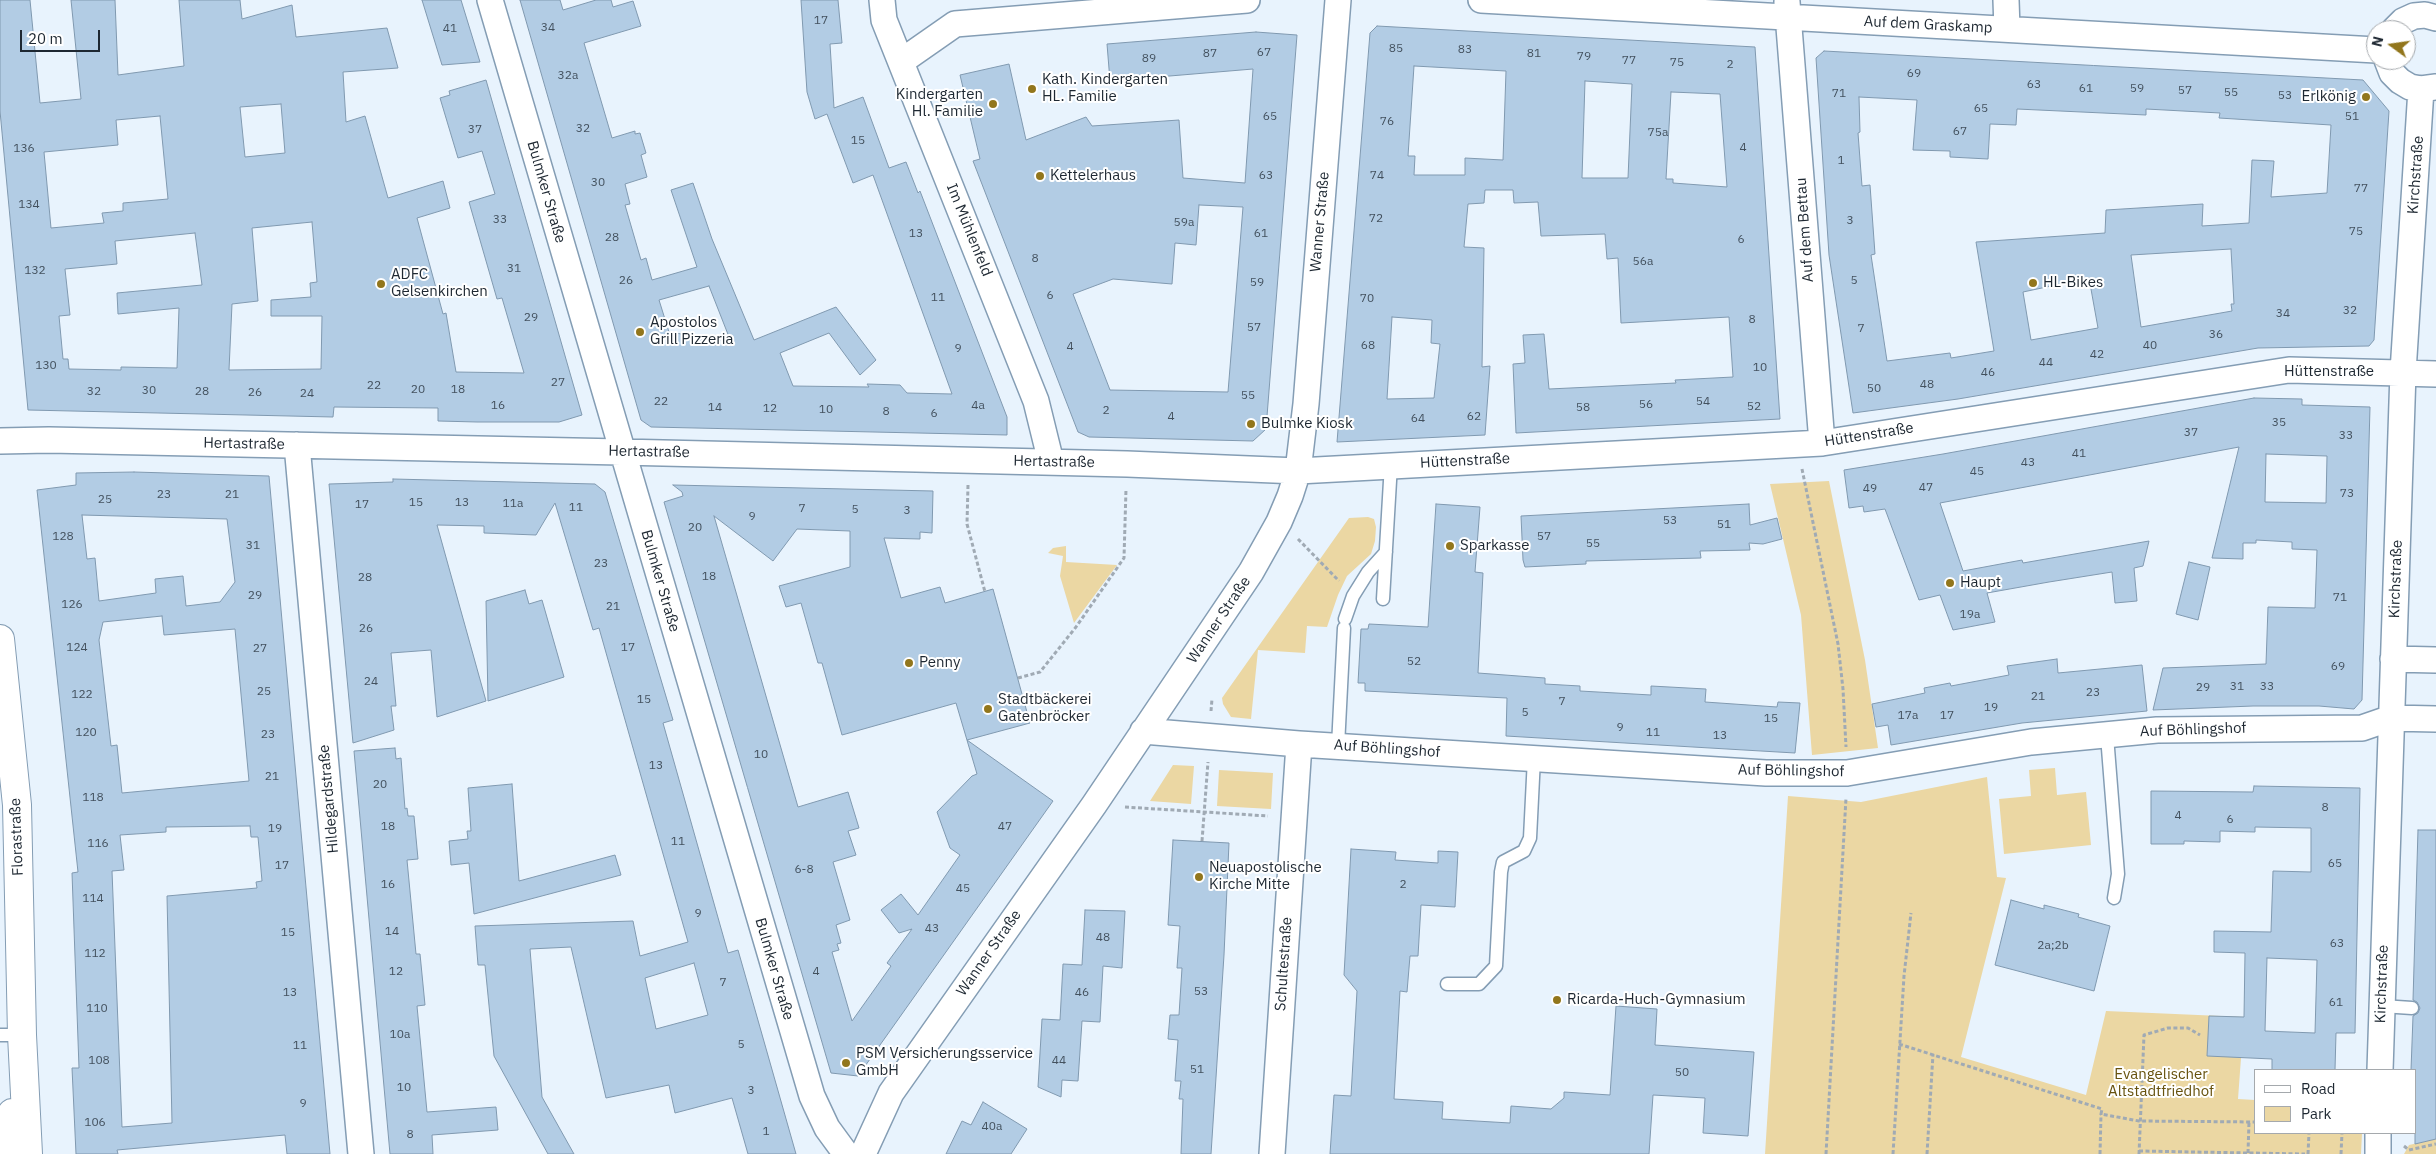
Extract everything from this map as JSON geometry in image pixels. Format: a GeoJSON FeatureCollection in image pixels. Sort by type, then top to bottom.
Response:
{"type":"FeatureCollection","features":[{"type":"Feature","properties":{"kind":"main road","name":"Florastraße"},"geometry":{"type":"LineString","coordinates":[[0,640],[8,806],[11,1035],[8,1154]]}},
{"type":"Feature","properties":{"kind":"main road","name":"Florastraße"},"geometry":{"type":"LineString","coordinates":[[11,1035],[28,1154]]}},
{"type":"Feature","properties":{"kind":"street","name":"Bulmker Straße"},"geometry":{"type":"LineString","coordinates":[[490,0],[621,452],[812,1096],[827,1128],[846,1154]]}},
{"type":"Feature","properties":{"kind":"street","name":"Im Mühlenfeld"},"geometry":{"type":"LineString","coordinates":[[882,0],[884,20],[1036,400],[1051,462]]}},
{"type":"Feature","properties":{"kind":"street"},"geometry":{"type":"LineString","coordinates":[[902,61],[955,24],[1247,0]]}},
{"type":"Feature","properties":{"kind":"street","name":"Wanner Straße"},"geometry":{"type":"LineString","coordinates":[[863,1154],[891,1093],[1094,805],[1251,572],[1279,522],[1290,496],[1298,471],[1306,404],[1338,0]]}},
{"type":"Feature","properties":{"kind":"street","name":"Auf dem Graskamp"},"geometry":{"type":"LineString","coordinates":[[1481,0],[1788,9],[2007,29],[2366,49]]}},
{"type":"Feature","properties":{"kind":"street"},"geometry":{"type":"LineString","coordinates":[[2006,0],[2007,29]]}},
{"type":"Feature","properties":{"kind":"street","name":"Auf dem Bettau"},"geometry":{"type":"LineString","coordinates":[[1788,9],[1822,443]]}},
{"type":"Feature","properties":{"kind":"street"},"geometry":{"type":"LineString","coordinates":[[2405,20],[2429,11]]}},
{"type":"Feature","properties":{"kind":"street","name":"Kirchstraße"},"geometry":{"type":"LineString","coordinates":[[2380,1069],[2403,372],[2429,88],[2410,87],[2400,81],[2391,70]]}},
{"type":"Feature","properties":{"kind":"street","name":"Hüttenstraße"},"geometry":{"type":"LineString","coordinates":[[1298,471],[1391,464],[1822,443],[2289,370],[2436,374]]}},
{"type":"Feature","properties":{"kind":"street","name":"Hertastraße"},"geometry":{"type":"LineString","coordinates":[[0,441],[297,444],[1051,462],[1298,471]]}},
{"type":"Feature","properties":{"kind":"street","name":"Hildegardstraße"},"geometry":{"type":"LineString","coordinates":[[297,444],[361,1154]]}},
{"type":"Feature","properties":{"kind":"street"},"geometry":{"type":"LineString","coordinates":[[2393,659],[2436,660]]}},
{"type":"Feature","properties":{"kind":"street","name":"Auf Böhlingshof"},"geometry":{"type":"LineString","coordinates":[[1144,731],[1209,738],[1766,773],[1847,773],[2031,742],[2157,730],[2218,727],[2362,728],[2391,718],[2436,719]]}},
{"type":"Feature","properties":{"kind":"street","name":"Schultestraße"},"geometry":{"type":"LineString","coordinates":[[1272,1154],[1298,744]]}},
{"type":"Feature","properties":{"kind":"street"},"geometry":{"type":"LineString","coordinates":[[2378,1134],[2378,1154]]}},
{"type":"Feature","properties":{"kind":"lane"},"geometry":{"type":"LineString","coordinates":[[1383,599],[1391,464]]}},
{"type":"Feature","properties":{"kind":"lane"},"geometry":{"type":"LineString","coordinates":[[1338,746],[1344,623],[1353,596],[1368,572],[1386,552]]}},
{"type":"Feature","properties":{"kind":"lane"},"geometry":{"type":"LineString","coordinates":[[2107,736],[2118,874],[2114,898]]}},
{"type":"Feature","properties":{"kind":"lane"},"geometry":{"type":"LineString","coordinates":[[1447,984],[1479,984],[1496,966],[1501,872],[1503,862],[1524,851],[1530,838],[1534,758]]}},
{"type":"Feature","properties":{"kind":"lane"},"geometry":{"type":"LineString","coordinates":[[2382,1006],[2412,1008]]}},
{"type":"Feature","properties":{"kind":"path"},"geometry":{"type":"LineString","coordinates":[[969,460],[967,524],[985,592]]}},
{"type":"Feature","properties":{"kind":"path"},"geometry":{"type":"LineString","coordinates":[[1018,678],[1040,672],[1076,627],[1124,558],[1126,495]]}},
{"type":"Feature","properties":{"kind":"path"},"geometry":{"type":"LineString","coordinates":[[1279,522],[1315,554],[1353,596]]}},
{"type":"Feature","properties":{"kind":"path"},"geometry":{"type":"LineString","coordinates":[[1202,841],[1212,699]]}},
{"type":"Feature","properties":{"kind":"path"},"geometry":{"type":"LineString","coordinates":[[1094,805],[1294,818]]}},
{"type":"Feature","properties":{"kind":"path"},"geometry":{"type":"LineString","coordinates":[[1893,1154],[1911,913]]}},
{"type":"Feature","properties":{"kind":"path"},"geometry":{"type":"LineString","coordinates":[[2200,1035],[2188,1028],[2168,1028],[2144,1035],[2139,1153],[2307,1154],[2309,1134]]}},
{"type":"Feature","properties":{"kind":"path"},"geometry":{"type":"LineString","coordinates":[[1900,1044],[2102,1109],[2100,1154]]}},
{"type":"Feature","properties":{"kind":"path"},"geometry":{"type":"LineString","coordinates":[[1927,1154],[1933,1054]]}},
{"type":"Feature","properties":{"kind":"path"},"geometry":{"type":"LineString","coordinates":[[2101,1114],[2139,1121],[2254,1122]]}},
{"type":"Feature","properties":{"kind":"path"},"geometry":{"type":"LineString","coordinates":[[2248,1122],[2248,1153]]}},
{"type":"Feature","properties":{"kind":"path"},"geometry":{"type":"LineString","coordinates":[[2341,1154],[2342,1134]]}},
{"type":"Feature","properties":{"kind":"path"},"geometry":{"type":"LineString","coordinates":[[2420,1154],[2420,1148],[2436,1144]]}},
{"type":"Feature","properties":{"kind":"green space"},"geometry":{"type":"Polygon","coordinates":[[[1829,481],[1865,660],[1878,748],[1812,755],[1801,615],[1770,484],[1829,481]]]}},
{"type":"Feature","properties":{"kind":"green space"},"geometry":{"type":"Polygon","coordinates":[[[1368,517],[1374,519],[1376,527],[1375,541],[1371,554],[1347,576],[1327,627],[1307,626],[1305,653],[1258,650],[1251,719],[1231,717],[1223,704],[1222,698],[1349,518],[1368,517]]]}},
{"type":"Feature","properties":{"kind":"green space"},"geometry":{"type":"Polygon","coordinates":[[[1066,546],[1066,562],[1117,565],[1074,623],[1060,576],[1063,556],[1048,553],[1053,548],[1066,546]]]}},
{"type":"Feature","properties":{"kind":"green space"},"geometry":{"type":"Polygon","coordinates":[[[1173,765],[1194,766],[1191,804],[1150,801],[1173,765]]]}},
{"type":"Feature","properties":{"kind":"green space"},"geometry":{"type":"Polygon","coordinates":[[[2055,768],[2057,795],[2086,792],[2091,845],[2004,854],[1999,799],[2031,796],[2029,770],[2055,768]]]}},
{"type":"Feature","properties":{"kind":"green space"},"geometry":{"type":"Polygon","coordinates":[[[1219,770],[1273,773],[1271,809],[1217,806],[1219,770]]]}},
{"type":"Feature","properties":{"kind":"green space","name":"Evangelischer Altstadtfriedhof"},"geometry":{"type":"Polygon","coordinates":[[[1987,777],[1997,877],[2006,878],[1961,1057],[2086,1095],[2106,1011],[2244,1017],[2238,1099],[2254,1100],[2254,1134],[2362,1134],[2361,1154],[1765,1154],[1788,796],[1861,802],[1987,777]]]}},
{"type":"Feature","properties":{"kind":"green space"},"geometry":{"type":"Polygon","coordinates":[[[2436,1139],[2436,1154],[2404,1154],[2409,1145],[2436,1139]]]}},
{"type":"Feature","properties":{"kind":"building"},"geometry":{"type":"Polygon","coordinates":[[[0,0],[30,0],[40,103],[81,99],[71,0],[115,0],[118,75],[184,66],[179,0],[240,0],[242,19],[292,5],[296,37],[387,28],[398,68],[343,72],[346,122],[365,116],[388,198],[443,181],[450,208],[417,218],[443,314],[446,313],[456,372],[524,373],[502,298],[497,299],[469,202],[495,194],[482,151],[458,158],[440,98],[450,95],[449,91],[486,80],[582,415],[559,422],[477,422],[438,421],[438,408],[334,407],[333,417],[28,410],[0,111],[0,0]],[[281,104],[240,107],[245,157],[285,153],[281,104]],[[160,116],[116,120],[118,145],[44,152],[51,228],[104,223],[102,213],[123,211],[123,203],[168,199],[160,116]],[[312,222],[252,228],[258,301],[232,304],[229,370],[321,369],[322,316],[271,316],[271,300],[311,297],[310,283],[317,282],[312,222]],[[195,233],[115,241],[117,264],[65,269],[70,315],[59,316],[63,359],[68,359],[69,369],[121,370],[121,367],[177,368],[179,308],[118,314],[117,293],[202,285],[195,233]]]}},
{"type":"Feature","properties":{"kind":"building"},"geometry":{"type":"Polygon","coordinates":[[[422,0],[461,0],[480,62],[442,65],[422,0]]]}},
{"type":"Feature","properties":{"kind":"building"},"geometry":{"type":"Polygon","coordinates":[[[520,0],[560,0],[563,10],[596,0],[611,0],[613,7],[633,1],[641,26],[584,43],[612,138],[635,131],[635,134],[640,133],[646,153],[641,155],[647,177],[625,184],[630,204],[625,205],[641,260],[646,258],[652,280],[697,267],[671,190],[693,183],[712,239],[754,340],[836,307],[876,360],[860,375],[829,333],[780,353],[793,386],[869,387],[867,384],[900,385],[907,393],[952,394],[873,175],[853,183],[827,114],[815,119],[807,92],[801,0],[838,0],[842,43],[830,44],[834,108],[863,97],[889,168],[906,162],[918,193],[920,191],[1007,417],[1007,435],[651,427],[641,420],[520,0]],[[709,286],[659,300],[669,332],[731,342],[709,286]]]}},
{"type":"Feature","properties":{"kind":"building"},"geometry":{"type":"Polygon","coordinates":[[[1377,26],[1755,47],[1780,419],[1516,433],[1513,364],[1525,363],[1523,335],[1544,334],[1549,389],[1676,383],[1675,380],[1733,377],[1729,317],[1621,323],[1618,258],[1607,259],[1605,234],[1541,236],[1538,202],[1514,203],[1513,190],[1485,190],[1484,203],[1468,204],[1464,247],[1484,248],[1482,367],[1490,366],[1485,435],[1337,442],[1370,33],[1377,26]],[[1414,66],[1408,156],[1415,156],[1414,175],[1465,175],[1465,158],[1503,160],[1506,71],[1414,66]],[[1585,81],[1582,178],[1628,178],[1632,84],[1585,81]],[[1671,92],[1666,179],[1673,179],[1673,183],[1727,187],[1720,94],[1671,92]],[[1392,317],[1387,399],[1434,398],[1440,344],[1431,343],[1432,320],[1392,317]]]}},
{"type":"Feature","properties":{"kind":"building"},"geometry":{"type":"Polygon","coordinates":[[[1256,32],[1297,35],[1266,429],[1253,441],[1089,437],[1078,432],[973,161],[980,159],[960,75],[1009,64],[1026,140],[1086,117],[1092,126],[1179,120],[1183,178],[1245,183],[1253,69],[1110,81],[1107,44],[1256,32]],[[1199,205],[1196,245],[1175,243],[1172,284],[1113,279],[1073,294],[1110,390],[1228,392],[1243,207],[1199,205]]]}},
{"type":"Feature","properties":{"kind":"building"},"geometry":{"type":"Polygon","coordinates":[[[1824,51],[2363,80],[2389,111],[2374,340],[2369,346],[2258,348],[1958,399],[1853,413],[1829,255],[1816,58],[1824,51]],[[1859,97],[1860,132],[1858,133],[1862,186],[1870,185],[1875,254],[1871,255],[1887,361],[1950,353],[1951,358],[1994,351],[1976,242],[2105,233],[2106,210],[2203,204],[2202,226],[2249,223],[2252,160],[2274,161],[2271,197],[2327,193],[2331,125],[2219,118],[2220,113],[2146,109],[2146,115],[2017,109],[2016,125],[1990,124],[1988,159],[1950,157],[1950,151],[1913,150],[1917,100],[1859,97]],[[2231,249],[2131,255],[2141,327],[2232,311],[2231,304],[2234,304],[2231,249]],[[2089,278],[2023,292],[2031,340],[2098,328],[2089,278]]]}},
{"type":"Feature","properties":{"kind":"building"},"geometry":{"type":"Polygon","coordinates":[[[2254,398],[2302,399],[2302,405],[2370,407],[2362,700],[2354,709],[2319,706],[2253,706],[2153,710],[2163,668],[2266,664],[2268,607],[2315,608],[2317,550],[2292,549],[2292,542],[2256,540],[2256,543],[2243,543],[2243,559],[2212,558],[2239,447],[1940,503],[1963,571],[2022,560],[2023,563],[2149,541],[2143,566],[2134,568],[2137,601],[2115,603],[2112,572],[1987,593],[1995,622],[1953,630],[1940,595],[1919,600],[1885,509],[1864,512],[1863,506],[1849,508],[1844,470],[2254,398]],[[2266,454],[2265,502],[2326,503],[2327,456],[2266,454]]]}},
{"type":"Feature","properties":{"kind":"building"},"geometry":{"type":"Polygon","coordinates":[[[134,472],[269,476],[330,1154],[287,1154],[285,1135],[117,1150],[118,1154],[76,1154],[72,1068],[79,1068],[72,873],[78,872],[37,490],[76,485],[76,473],[134,472]],[[82,515],[87,559],[95,558],[99,601],[156,593],[155,579],[183,576],[186,606],[220,602],[235,582],[227,519],[82,515]],[[162,616],[103,622],[99,640],[111,746],[117,745],[122,793],[249,781],[235,629],[164,635],[162,616]],[[250,826],[166,827],[166,832],[120,835],[124,870],[112,871],[122,1127],[172,1123],[167,896],[257,888],[256,882],[262,881],[258,837],[251,837],[250,826]]]}},
{"type":"Feature","properties":{"kind":"building"},"geometry":{"type":"Polygon","coordinates":[[[393,479],[595,484],[605,492],[673,720],[663,723],[728,953],[738,950],[796,1154],[748,1154],[732,1098],[675,1113],[669,1085],[606,1098],[571,947],[530,949],[542,1097],[574,1154],[548,1154],[494,1056],[485,965],[478,965],[475,926],[633,921],[640,956],[688,942],[599,628],[593,630],[555,503],[536,535],[484,533],[484,526],[437,525],[486,701],[437,717],[431,650],[391,653],[396,706],[391,706],[394,730],[353,743],[329,484],[393,482],[393,479]],[[694,963],[645,978],[656,1029],[708,1015],[694,963]]]}},
{"type":"Feature","properties":{"kind":"building"},"geometry":{"type":"Polygon","coordinates":[[[673,485],[933,491],[932,533],[920,532],[920,539],[884,538],[901,598],[940,587],[945,603],[993,589],[1030,723],[967,740],[1053,801],[858,1076],[831,1073],[664,502],[683,496],[682,492],[673,485]],[[714,516],[798,807],[848,792],[859,828],[848,831],[856,855],[833,862],[850,920],[836,925],[841,943],[837,944],[839,950],[832,952],[852,1021],[891,966],[887,963],[912,929],[899,933],[881,910],[901,894],[918,915],[960,855],[950,848],[937,812],[972,776],[977,774],[956,703],[842,735],[822,663],[818,663],[801,603],[786,607],[779,586],[850,567],[850,531],[797,529],[773,561],[714,516]]]}},
{"type":"Feature","properties":{"kind":"building"},"geometry":{"type":"Polygon","coordinates":[[[1436,504],[1480,507],[1475,572],[1483,573],[1478,673],[1545,678],[1545,684],[1580,686],[1580,691],[1651,695],[1651,686],[1706,689],[1705,702],[1777,707],[1778,702],[1800,703],[1795,753],[1506,736],[1507,698],[1365,691],[1365,683],[1358,683],[1361,629],[1368,629],[1369,624],[1428,627],[1436,504]]]}},
{"type":"Feature","properties":{"kind":"building"},"geometry":{"type":"Polygon","coordinates":[[[1749,504],[1750,525],[1777,518],[1782,539],[1763,544],[1749,543],[1750,550],[1700,551],[1701,558],[1586,561],[1586,564],[1525,567],[1523,560],[1521,516],[1749,504]]]}},
{"type":"Feature","properties":{"kind":"building"},"geometry":{"type":"Polygon","coordinates":[[[2189,562],[2210,567],[2198,620],[2176,614],[2189,562]]]}},
{"type":"Feature","properties":{"kind":"building"},"geometry":{"type":"Polygon","coordinates":[[[525,590],[529,604],[542,600],[564,677],[488,701],[486,601],[525,590]]]}},
{"type":"Feature","properties":{"kind":"building"},"geometry":{"type":"Polygon","coordinates":[[[2057,659],[2058,673],[2142,665],[2147,711],[2022,723],[1891,745],[1888,725],[1876,727],[1872,704],[1925,693],[1924,688],[1950,683],[1951,686],[2009,675],[2007,666],[2057,659]]]}},
{"type":"Feature","properties":{"kind":"building"},"geometry":{"type":"Polygon","coordinates":[[[395,748],[396,759],[401,758],[405,809],[407,808],[408,816],[414,816],[418,859],[407,860],[416,954],[420,954],[425,1005],[417,1006],[427,1112],[496,1107],[498,1130],[432,1135],[433,1154],[390,1154],[354,751],[395,748]]]}},
{"type":"Feature","properties":{"kind":"building"},"geometry":{"type":"Polygon","coordinates":[[[512,784],[519,881],[615,855],[621,875],[474,914],[469,863],[451,865],[449,841],[468,839],[467,831],[471,831],[468,788],[512,784]]]}},
{"type":"Feature","properties":{"kind":"building"},"geometry":{"type":"Polygon","coordinates":[[[2254,786],[2360,788],[2355,1033],[2336,1033],[2335,1069],[2272,1069],[2272,1059],[2207,1056],[2209,1016],[2244,1017],[2245,953],[2214,952],[2214,931],[2271,932],[2273,871],[2311,872],[2311,828],[2255,827],[2255,832],[2220,831],[2220,842],[2184,841],[2184,844],[2151,844],[2151,791],[2253,792],[2254,786]],[[2267,958],[2265,1031],[2315,1033],[2317,960],[2267,958]]]}},
{"type":"Feature","properties":{"kind":"building"},"geometry":{"type":"Polygon","coordinates":[[[2418,830],[2436,830],[2436,1139],[2415,1144],[2416,1069],[2411,1069],[2413,1016],[2418,1013],[2420,1008],[2417,1002],[2413,1000],[2418,830]]]}},
{"type":"Feature","properties":{"kind":"building"},"geometry":{"type":"Polygon","coordinates":[[[1173,840],[1229,843],[1211,1154],[1181,1154],[1183,1099],[1179,1099],[1181,1081],[1175,1081],[1178,1040],[1168,1039],[1170,1015],[1179,1015],[1182,968],[1177,968],[1180,926],[1168,925],[1173,840]]]}},
{"type":"Feature","properties":{"kind":"building"},"geometry":{"type":"Polygon","coordinates":[[[1351,849],[1396,852],[1395,860],[1438,863],[1438,851],[1458,852],[1455,907],[1421,905],[1418,956],[1410,956],[1407,992],[1400,991],[1394,1099],[1443,1102],[1442,1119],[1510,1123],[1511,1106],[1551,1109],[1564,1098],[1564,1092],[1610,1095],[1616,1006],[1657,1009],[1655,1045],[1754,1052],[1748,1136],[1703,1133],[1705,1098],[1653,1095],[1649,1154],[1330,1154],[1334,1095],[1351,1096],[1357,991],[1344,975],[1351,849]]]}},
{"type":"Feature","properties":{"kind":"building"},"geometry":{"type":"Polygon","coordinates":[[[2011,900],[2044,909],[2044,905],[2079,914],[2078,917],[2110,926],[2094,991],[1995,965],[2011,900]]]}},
{"type":"Feature","properties":{"kind":"building"},"geometry":{"type":"Polygon","coordinates":[[[1085,910],[1125,911],[1122,968],[1103,966],[1100,1022],[1082,1021],[1078,1081],[1062,1080],[1061,1097],[1038,1087],[1042,1019],[1060,1020],[1063,964],[1082,965],[1085,910]]]}},
{"type":"Feature","properties":{"kind":"building"},"geometry":{"type":"Polygon","coordinates":[[[983,1102],[1027,1129],[1011,1154],[946,1154],[962,1121],[971,1125],[983,1102]]]}},
{"type":"Feature","properties":{"kind":"place","name":"Kath. Kindergarten HL. Familie"},"geometry":{"type":"Point","coordinates":[1032,89]}},
{"type":"Feature","properties":{"kind":"place","name":"Erlkönig"},"geometry":{"type":"Point","coordinates":[2366,97]}},
{"type":"Feature","properties":{"kind":"place","name":"Kindergarten Hl. Familie"},"geometry":{"type":"Point","coordinates":[993,104]}},
{"type":"Feature","properties":{"kind":"place","name":"Kettelerhaus"},"geometry":{"type":"Point","coordinates":[1040,176]}},
{"type":"Feature","properties":{"kind":"place","name":"HL-Bikes"},"geometry":{"type":"Point","coordinates":[2033,283]}},
{"type":"Feature","properties":{"kind":"place","name":"ADFC Gelsenkirchen"},"geometry":{"type":"Point","coordinates":[381,284]}},
{"type":"Feature","properties":{"kind":"place","name":"Apostolos Grill Pizzeria"},"geometry":{"type":"Point","coordinates":[640,332]}},
{"type":"Feature","properties":{"kind":"place","name":"Bulmke Kiosk"},"geometry":{"type":"Point","coordinates":[1251,424]}},
{"type":"Feature","properties":{"kind":"place","name":"Sparkasse"},"geometry":{"type":"Point","coordinates":[1450,546]}},
{"type":"Feature","properties":{"kind":"place","name":"Haupt"},"geometry":{"type":"Point","coordinates":[1950,583]}},
{"type":"Feature","properties":{"kind":"place","name":"Penny"},"geometry":{"type":"Point","coordinates":[909,663]}},
{"type":"Feature","properties":{"kind":"place","name":"Stadtbäckerei Gatenbröcker"},"geometry":{"type":"Point","coordinates":[988,709]}},
{"type":"Feature","properties":{"kind":"place","name":"Neuapostolische Kirche Mitte"},"geometry":{"type":"Point","coordinates":[1199,877]}},
{"type":"Feature","properties":{"kind":"place","name":"Ricarda-Huch-Gymnasium"},"geometry":{"type":"Point","coordinates":[1557,1000]}},
{"type":"Feature","properties":{"kind":"place","name":"PSM Versicherungsservice GmbH"},"geometry":{"type":"Point","coordinates":[846,1063]}}]}
